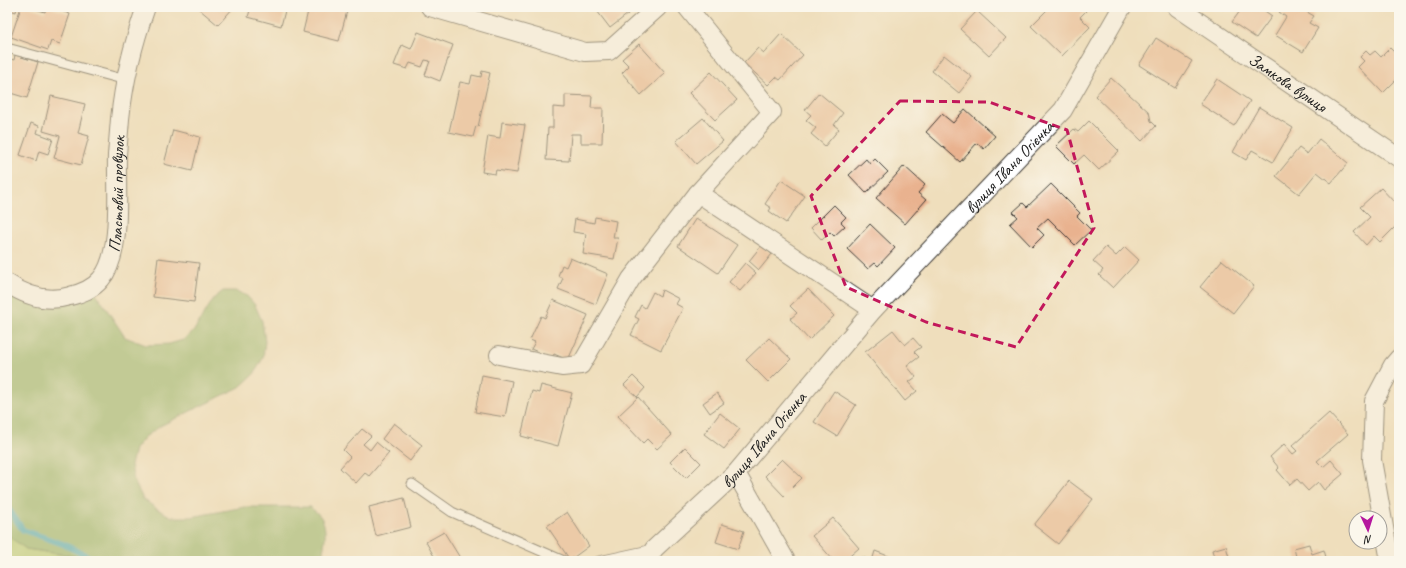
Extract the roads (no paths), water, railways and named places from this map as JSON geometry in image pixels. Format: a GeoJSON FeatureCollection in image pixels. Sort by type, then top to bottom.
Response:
{"type":"FeatureCollection","features":[{"type":"Feature","properties":{"kind":"street","name":"Пластовий провулок"},"geometry":{"type":"LineString","coordinates":[[7,283],[24,294],[51,299],[66,298],[80,294],[92,288],[102,279],[113,253],[115,239],[117,154],[126,80],[136,36],[146,7]]}},
{"type":"Feature","properties":{"kind":"street"},"geometry":{"type":"LineString","coordinates":[[430,7],[585,52],[609,51],[658,7]]}},
{"type":"Feature","properties":{"kind":"street"},"geometry":{"type":"LineString","coordinates":[[499,355],[562,367],[581,365],[631,279],[698,193],[772,112],[686,7]]}},
{"type":"Feature","properties":{"kind":"street","name":"вулиця Івана Огієнка"},"geometry":{"type":"LineString","coordinates":[[650,555],[736,473],[873,310],[1063,110],[1122,7]]}},
{"type":"Feature","properties":{"kind":"street","name":"Замкова вулиця"},"geometry":{"type":"LineString","coordinates":[[1177,7],[1399,158]]}},
{"type":"Feature","properties":{"kind":"street"},"geometry":{"type":"LineString","coordinates":[[698,193],[873,310]]}},
{"type":"Feature","properties":{"kind":"street"},"geometry":{"type":"LineString","coordinates":[[1390,561],[1372,460],[1374,401],[1393,365],[1399,358]]}},
{"type":"Feature","properties":{"kind":"street"},"geometry":{"type":"LineString","coordinates":[[736,473],[786,561]]}},
{"type":"Feature","properties":{"kind":"lane"},"geometry":{"type":"LineString","coordinates":[[7,48],[126,80]]}},
{"type":"Feature","properties":{"kind":"lane"},"geometry":{"type":"LineString","coordinates":[[412,484],[452,512],[564,561]]}},
{"type":"Feature","properties":{"kind":"lane"},"geometry":{"type":"LineString","coordinates":[[598,561],[650,555]]}},
{"type":"Feature","properties":{"kind":"waterway"},"geometry":{"type":"LineString","coordinates":[[7,507],[23,530],[63,544],[93,559],[93,561]]}}]}
